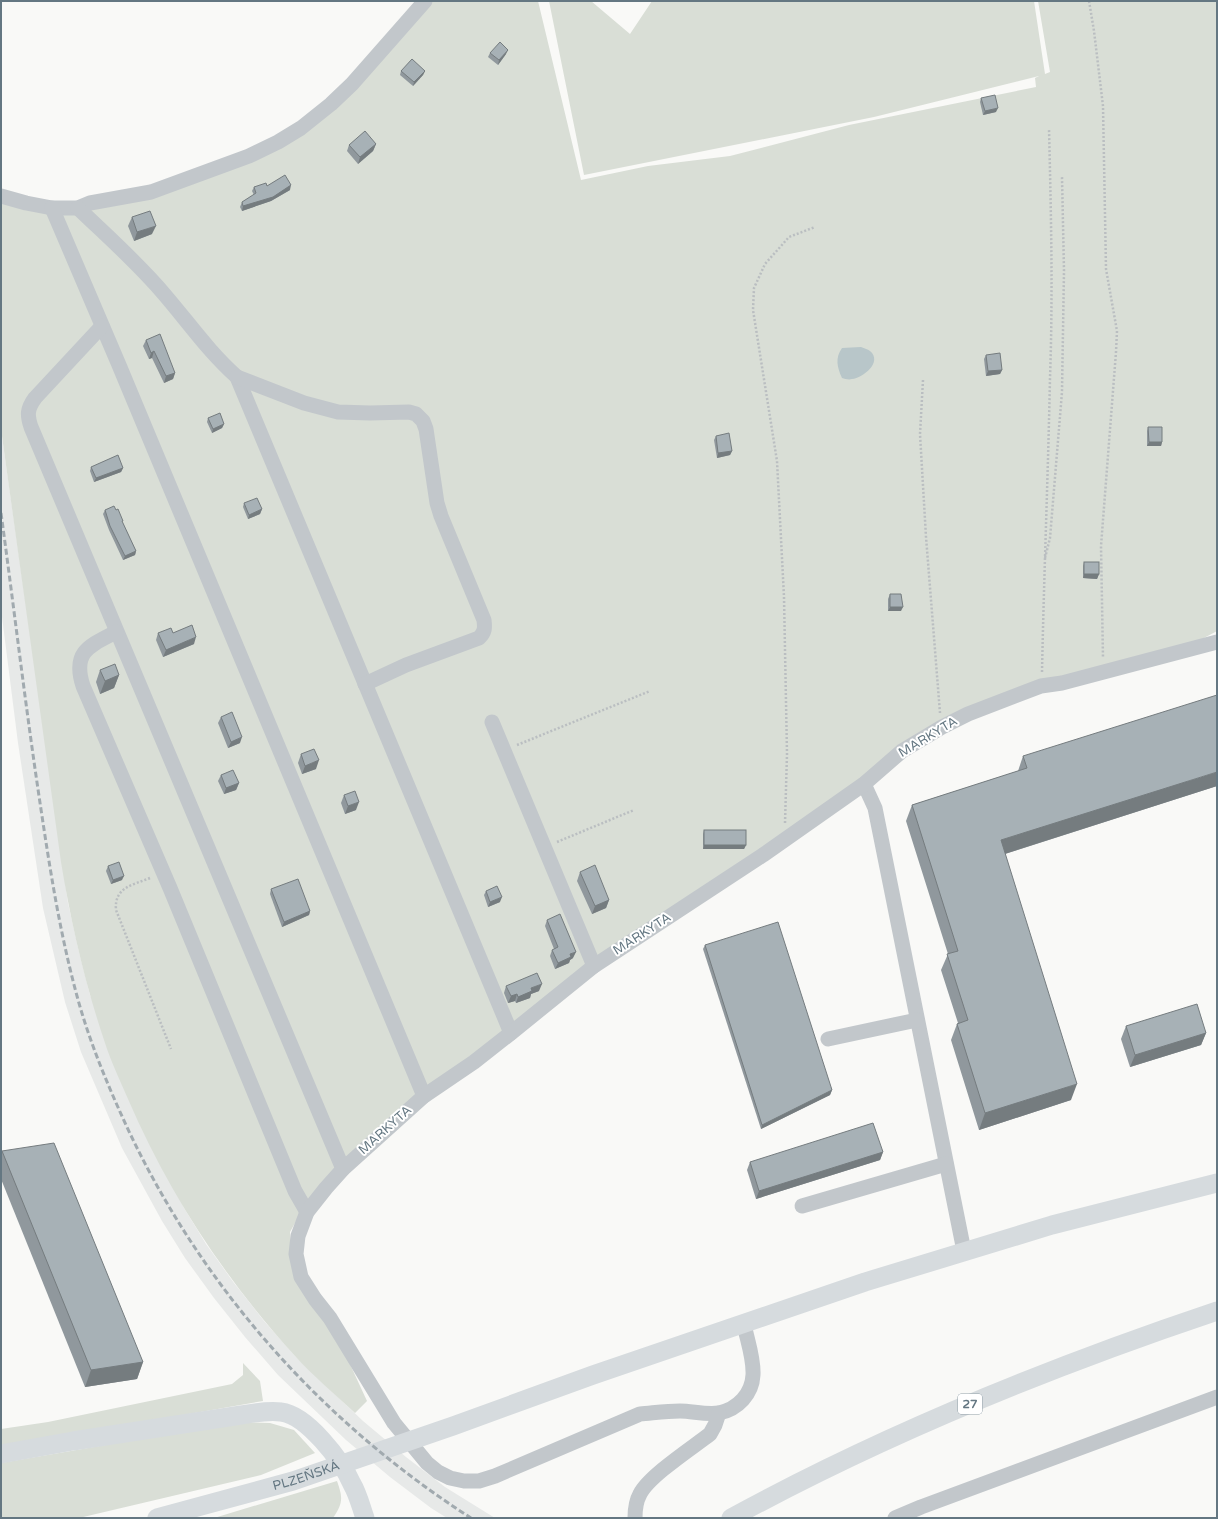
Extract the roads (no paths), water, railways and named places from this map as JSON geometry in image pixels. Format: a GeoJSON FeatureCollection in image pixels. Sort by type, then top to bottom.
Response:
{"type":"FeatureCollection","features":[{"type":"Feature","properties":{"kind":"main road","name":"PLZEŇSKÁ"},"geometry":{"type":"LineString","coordinates":[[157,1518],[293,1480],[453,1426],[593,1375],[865,1282],[1052,1225],[1217,1183]]}},
{"type":"Feature","properties":{"kind":"main road","name":"27"},"geometry":{"type":"LineString","coordinates":[[731,1518],[769,1497],[834,1465],[962,1407],[1096,1354],[1217,1311]]}},
{"type":"Feature","properties":{"kind":"main road"},"geometry":{"type":"LineString","coordinates":[[1,1454],[73,1441],[241,1415],[270,1411],[282,1412],[294,1416],[308,1426],[327,1446],[345,1471],[352,1484],[365,1518]]}},
{"type":"Feature","properties":{"kind":"street"},"geometry":{"type":"LineString","coordinates":[[1,196],[52,208],[78,208],[90,203],[151,192],[249,156],[278,142],[301,128],[332,104],[352,84],[425,1]]}},
{"type":"Feature","properties":{"kind":"street"},"geometry":{"type":"LineString","coordinates":[[52,208],[424,1096]]}},
{"type":"Feature","properties":{"kind":"street"},"geometry":{"type":"LineString","coordinates":[[78,208],[164,294],[204,344],[237,377],[304,403],[338,412],[409,412],[416,414],[423,421],[426,429],[437,504],[484,620],[484,633],[479,638],[406,666],[365,684]]}},
{"type":"Feature","properties":{"kind":"street"},"geometry":{"type":"LineString","coordinates":[[102,326],[35,398],[29,406],[27,415],[116,632],[174,765],[343,1169]]}},
{"type":"Feature","properties":{"kind":"street"},"geometry":{"type":"LineString","coordinates":[[237,377],[511,1033]]}},
{"type":"Feature","properties":{"kind":"street"},"geometry":{"type":"LineString","coordinates":[[116,632],[94,643],[86,650],[80,661],[79,672],[83,686],[164,872],[295,1191],[307,1212]]}},
{"type":"Feature","properties":{"kind":"street","name":"MARKYTA"},"geometry":{"type":"LineString","coordinates":[[719,1413],[670,1411],[640,1414],[495,1476],[479,1481],[464,1481],[450,1478],[438,1472],[427,1463],[394,1423],[330,1318],[315,1299],[301,1277],[296,1254],[298,1236],[307,1212],[343,1169],[424,1096],[474,1062],[594,966],[784,840],[864,784],[902,751],[942,727],[968,714],[1042,686],[1103,672],[1217,642]]}},
{"type":"Feature","properties":{"kind":"street"},"geometry":{"type":"LineString","coordinates":[[492,722],[594,966]]}},
{"type":"Feature","properties":{"kind":"street"},"geometry":{"type":"LineString","coordinates":[[864,784],[875,808],[964,1251]]}},
{"type":"Feature","properties":{"kind":"street"},"geometry":{"type":"LineString","coordinates":[[828,1039],[917,1020]]}},
{"type":"Feature","properties":{"kind":"street"},"geometry":{"type":"LineString","coordinates":[[802,1206],[946,1164]]}},
{"type":"Feature","properties":{"kind":"street"},"geometry":{"type":"LineString","coordinates":[[635,1518],[636,1503],[642,1490],[652,1479],[710,1434],[719,1413],[734,1407],[747,1395],[753,1380],[752,1364],[744,1324]]}},
{"type":"Feature","properties":{"kind":"street"},"geometry":{"type":"LineString","coordinates":[[895,1518],[1217,1397]]}},
{"type":"Feature","properties":{"kind":"railway"},"geometry":{"type":"LineString","coordinates":[[1,513],[34,761],[55,896],[71,971],[85,1024],[117,1105],[147,1167],[182,1227],[220,1284],[263,1338],[310,1388],[360,1435],[414,1479],[471,1518]]}}]}
